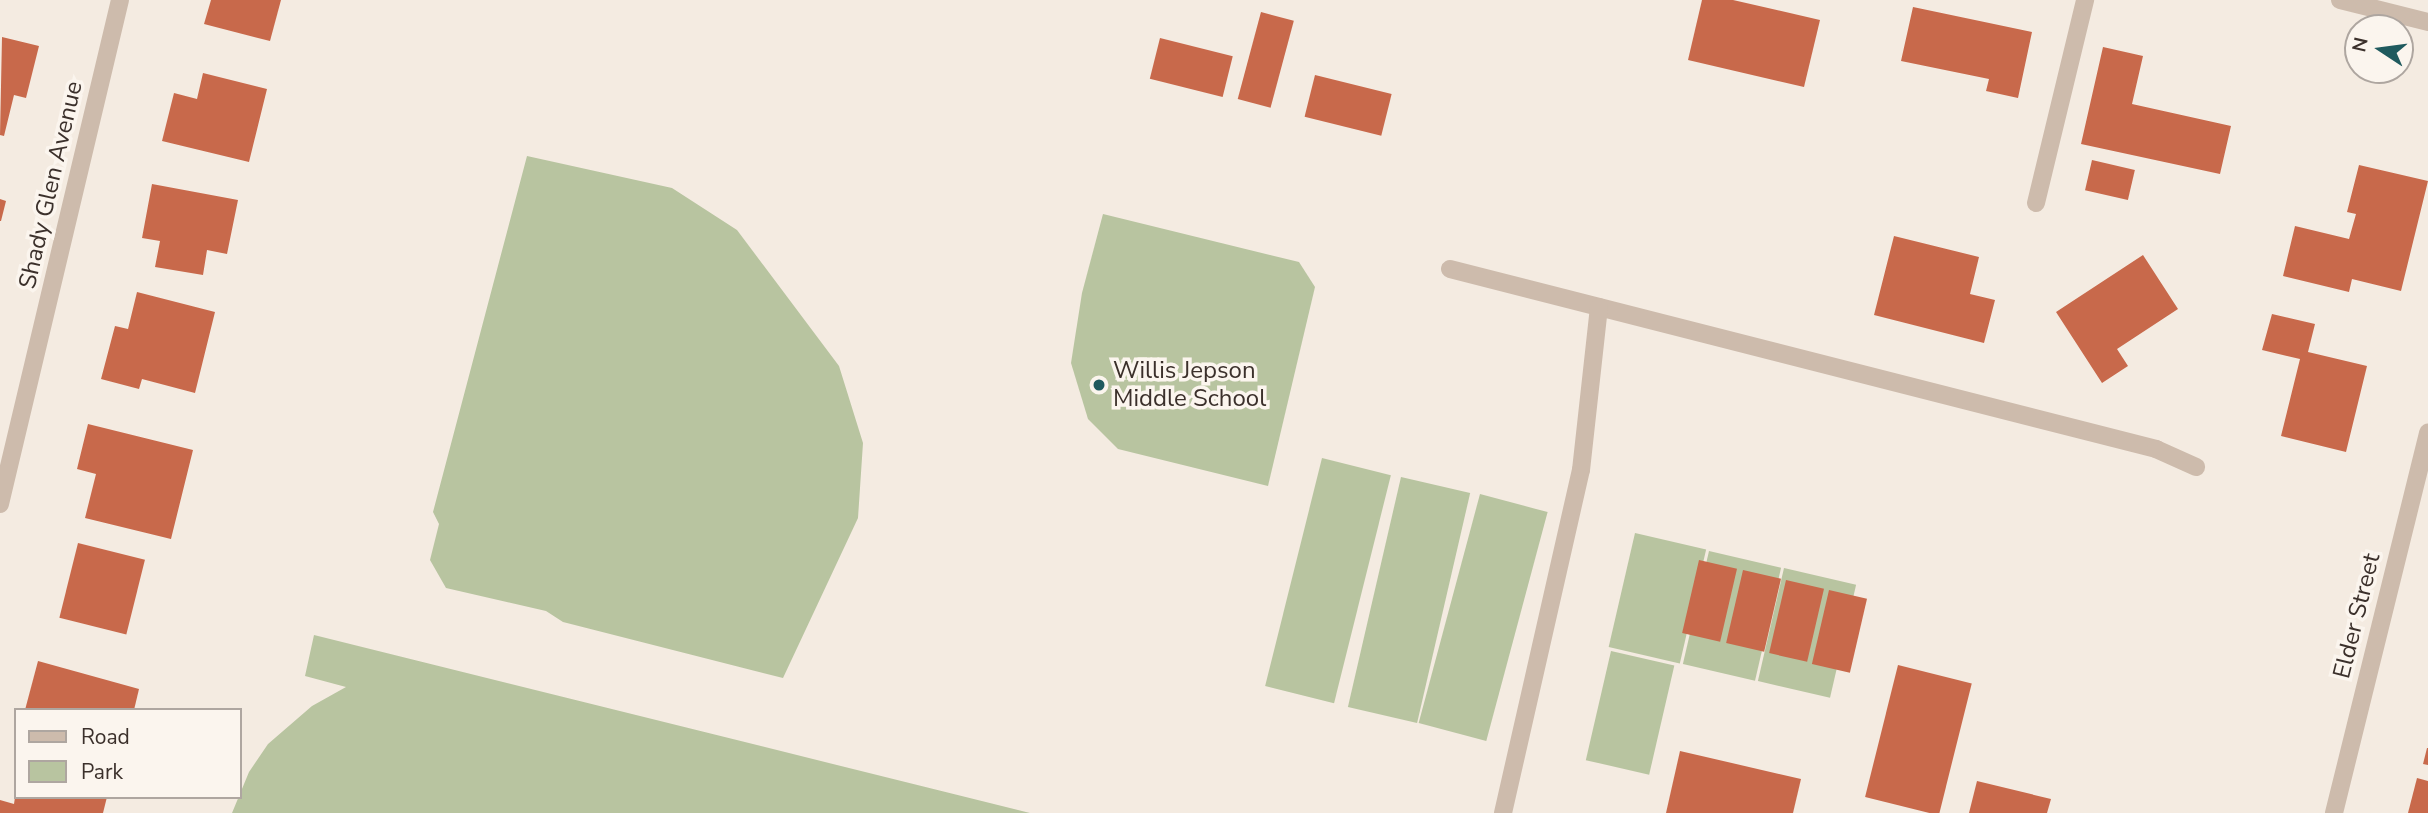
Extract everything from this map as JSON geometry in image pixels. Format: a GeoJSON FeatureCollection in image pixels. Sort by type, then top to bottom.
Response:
{"type":"FeatureCollection","features":[{"type":"Feature","properties":{"kind":"street","name":"Shady Glen Avenue"},"geometry":{"type":"LineString","coordinates":[[0,504],[120,0]]}},
{"type":"Feature","properties":{"kind":"street"},"geometry":{"type":"LineString","coordinates":[[2036,203],[2085,0]]}},
{"type":"Feature","properties":{"kind":"street"},"geometry":{"type":"LineString","coordinates":[[2340,0],[2428,22]]}},
{"type":"Feature","properties":{"kind":"street"},"geometry":{"type":"LineString","coordinates":[[1450,269],[2156,449],[2196,467]]}},
{"type":"Feature","properties":{"kind":"street"},"geometry":{"type":"LineString","coordinates":[[1503,813],[1581,470],[1599,307]]}},
{"type":"Feature","properties":{"kind":"street","name":"Elder Street"},"geometry":{"type":"LineString","coordinates":[[2334,813],[2428,432]]}},
{"type":"Feature","properties":{"kind":"green space"},"geometry":{"type":"Polygon","coordinates":[[[527,156],[672,188],[737,230],[839,366],[863,443],[858,518],[783,678],[563,622],[546,611],[446,588],[430,560],[439,524],[433,512],[527,156]]]}},
{"type":"Feature","properties":{"kind":"green space"},"geometry":{"type":"Polygon","coordinates":[[[1103,214],[1299,262],[1315,287],[1268,486],[1118,449],[1088,419],[1071,363],[1082,293],[1103,214]]]}},
{"type":"Feature","properties":{"kind":"green space"},"geometry":{"type":"Polygon","coordinates":[[[1322,458],[1391,475],[1334,703],[1265,686],[1322,458]]]}},
{"type":"Feature","properties":{"kind":"green space"},"geometry":{"type":"Polygon","coordinates":[[[1401,477],[1470,493],[1417,723],[1348,707],[1401,477]]]}},
{"type":"Feature","properties":{"kind":"green space"},"geometry":{"type":"Polygon","coordinates":[[[1480,494],[1548,512],[1486,741],[1419,723],[1480,494]]]}},
{"type":"Feature","properties":{"kind":"green space"},"geometry":{"type":"Polygon","coordinates":[[[1635,533],[1706,549],[1680,663],[1609,647],[1635,533]]]}},
{"type":"Feature","properties":{"kind":"green space"},"geometry":{"type":"Polygon","coordinates":[[[1709,551],[1781,568],[1755,681],[1683,664],[1709,551]]]}},
{"type":"Feature","properties":{"kind":"green space"},"geometry":{"type":"Polygon","coordinates":[[[1784,568],[1856,585],[1830,698],[1758,681],[1784,568]]]}},
{"type":"Feature","properties":{"kind":"green space"},"geometry":{"type":"Polygon","coordinates":[[[314,635],[1030,813],[232,813],[238,799],[242,799],[242,789],[249,772],[268,744],[312,706],[346,687],[305,676],[314,635]]]}},
{"type":"Feature","properties":{"kind":"green space"},"geometry":{"type":"Polygon","coordinates":[[[1611,651],[1674,666],[1649,775],[1586,760],[1611,651]]]}},
{"type":"Feature","properties":{"kind":"building"},"geometry":{"type":"Polygon","coordinates":[[[211,0],[281,0],[270,41],[204,24],[211,0]]]}},
{"type":"Feature","properties":{"kind":"building"},"geometry":{"type":"Polygon","coordinates":[[[1702,0],[1733,0],[1820,20],[1804,87],[1688,60],[1702,0]]]}},
{"type":"Feature","properties":{"kind":"building"},"geometry":{"type":"Polygon","coordinates":[[[1913,7],[2032,32],[2018,98],[1986,91],[1989,79],[1901,61],[1913,7]]]}},
{"type":"Feature","properties":{"kind":"building"},"geometry":{"type":"Polygon","coordinates":[[[1261,12],[1294,21],[1271,108],[1238,99],[1261,12]]]}},
{"type":"Feature","properties":{"kind":"building"},"geometry":{"type":"Polygon","coordinates":[[[2,37],[39,46],[26,98],[14,95],[4,136],[0,135],[2,37]]]}},
{"type":"Feature","properties":{"kind":"building"},"geometry":{"type":"Polygon","coordinates":[[[1160,38],[1233,56],[1223,97],[1150,79],[1160,38]]]}},
{"type":"Feature","properties":{"kind":"building"},"geometry":{"type":"Polygon","coordinates":[[[2103,47],[2143,56],[2132,104],[2231,126],[2220,174],[2081,144],[2103,47]]]}},
{"type":"Feature","properties":{"kind":"building"},"geometry":{"type":"Polygon","coordinates":[[[203,73],[267,89],[249,162],[162,141],[174,93],[197,99],[203,73]]]}},
{"type":"Feature","properties":{"kind":"building"},"geometry":{"type":"Polygon","coordinates":[[[1315,75],[1392,94],[1381,136],[1305,117],[1315,75]]]}},
{"type":"Feature","properties":{"kind":"building"},"geometry":{"type":"Polygon","coordinates":[[[2092,160],[2135,170],[2128,200],[2085,190],[2092,160]]]}},
{"type":"Feature","properties":{"kind":"building"},"geometry":{"type":"Polygon","coordinates":[[[2359,165],[2428,181],[2401,291],[2352,279],[2349,292],[2283,276],[2295,226],[2349,239],[2356,214],[2347,212],[2359,165]]]}},
{"type":"Feature","properties":{"kind":"building"},"geometry":{"type":"Polygon","coordinates":[[[152,184],[238,200],[227,254],[207,250],[203,275],[155,267],[160,241],[142,238],[152,184]]]}},
{"type":"Feature","properties":{"kind":"building"},"geometry":{"type":"Polygon","coordinates":[[[0,199],[6,201],[1,221],[0,221],[0,199]]]}},
{"type":"Feature","properties":{"kind":"building"},"geometry":{"type":"Polygon","coordinates":[[[1894,236],[1979,257],[1970,294],[1995,300],[1984,343],[1874,315],[1894,236]]]}},
{"type":"Feature","properties":{"kind":"building"},"geometry":{"type":"Polygon","coordinates":[[[2143,255],[2178,309],[2117,349],[2128,366],[2102,383],[2056,312],[2143,255]]]}},
{"type":"Feature","properties":{"kind":"building"},"geometry":{"type":"Polygon","coordinates":[[[137,292],[215,312],[195,393],[142,379],[139,389],[101,379],[115,326],[128,329],[137,292]]]}},
{"type":"Feature","properties":{"kind":"building"},"geometry":{"type":"Polygon","coordinates":[[[2272,314],[2315,324],[2308,352],[2367,366],[2346,452],[2281,436],[2300,359],[2262,350],[2272,314]]]}},
{"type":"Feature","properties":{"kind":"building"},"geometry":{"type":"Polygon","coordinates":[[[88,424],[193,450],[171,539],[85,518],[96,474],[77,469],[88,424]]]}},
{"type":"Feature","properties":{"kind":"building"},"geometry":{"type":"Polygon","coordinates":[[[78,543],[145,560],[126,634],[59,618],[78,543]]]}},
{"type":"Feature","properties":{"kind":"building"},"geometry":{"type":"Polygon","coordinates":[[[1699,560],[1737,569],[1720,642],[1682,633],[1699,560]]]}},
{"type":"Feature","properties":{"kind":"building"},"geometry":{"type":"Polygon","coordinates":[[[1743,570],[1781,579],[1764,652],[1726,643],[1743,570]]]}},
{"type":"Feature","properties":{"kind":"building"},"geometry":{"type":"Polygon","coordinates":[[[1786,580],[1824,589],[1807,662],[1769,653],[1786,580]]]}},
{"type":"Feature","properties":{"kind":"building"},"geometry":{"type":"Polygon","coordinates":[[[1829,590],[1867,599],[1850,673],[1812,664],[1829,590]]]}},
{"type":"Feature","properties":{"kind":"building"},"geometry":{"type":"Polygon","coordinates":[[[38,661],[139,689],[134,708],[26,708],[38,661]]]}},
{"type":"Feature","properties":{"kind":"building"},"geometry":{"type":"Polygon","coordinates":[[[1898,665],[1972,683],[1939,813],[1929,813],[1865,797],[1898,665]]]}},
{"type":"Feature","properties":{"kind":"building"},"geometry":{"type":"Polygon","coordinates":[[[2428,748],[2428,765],[2423,764],[2428,748]]]}},
{"type":"Feature","properties":{"kind":"building"},"geometry":{"type":"Polygon","coordinates":[[[1680,751],[1801,779],[1793,813],[1666,813],[1680,751]]]}},
{"type":"Feature","properties":{"kind":"building"},"geometry":{"type":"Polygon","coordinates":[[[2417,778],[2428,781],[2428,813],[2408,813],[2417,778]]]}},
{"type":"Feature","properties":{"kind":"building"},"geometry":{"type":"Polygon","coordinates":[[[1977,781],[2051,799],[2047,813],[1969,813],[1977,781]]]}},
{"type":"Feature","properties":{"kind":"building"},"geometry":{"type":"Polygon","coordinates":[[[15,799],[106,799],[103,813],[0,813],[0,800],[14,804],[15,799]]]}},
{"type":"Feature","properties":{"kind":"place","name":"Willis Jepson Middle School"},"geometry":{"type":"Point","coordinates":[1099,385]}}]}
